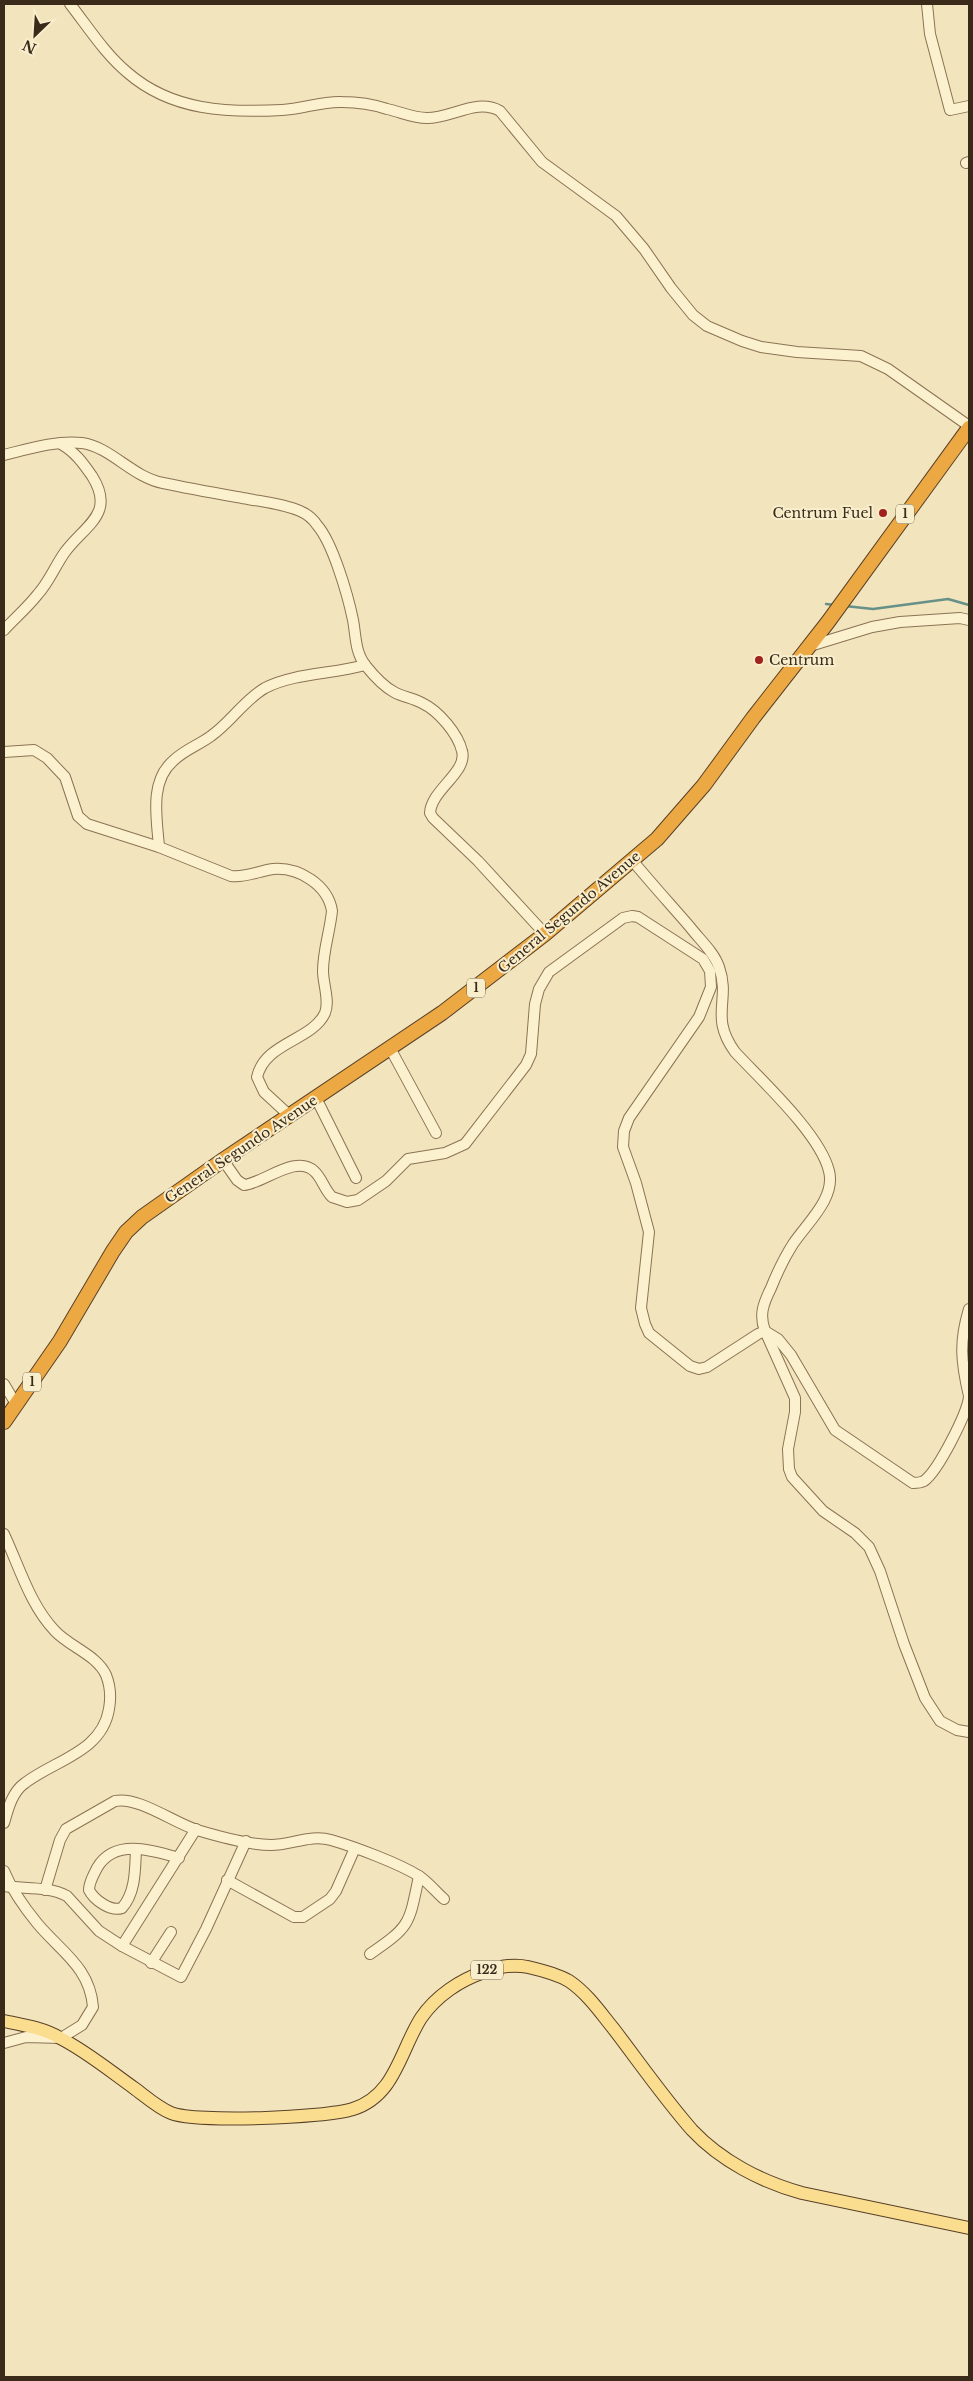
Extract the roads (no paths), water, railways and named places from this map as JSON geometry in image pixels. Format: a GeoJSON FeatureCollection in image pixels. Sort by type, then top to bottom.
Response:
{"type":"FeatureCollection","features":[{"type":"Feature","properties":{"kind":"highway","name":"General Segundo Avenue"},"geometry":{"type":"LineString","coordinates":[[16,1404],[60,1341],[126,1232],[142,1217],[223,1160],[449,1008],[545,934],[656,839],[683,811],[810,646],[969,427]]}},
{"type":"Feature","properties":{"kind":"highway","name":"1"},"geometry":{"type":"LineString","coordinates":[[4,1422],[16,1404]]}},
{"type":"Feature","properties":{"kind":"main road","name":"122"},"geometry":{"type":"LineString","coordinates":[[4,2021],[34,2027],[61,2038],[171,2113],[204,2119],[331,2114],[352,2109],[369,2102],[380,2094],[390,2082],[422,2017],[446,1992],[470,1976],[495,1968],[523,1966],[550,1973],[569,1981],[592,2001],[693,2130],[721,2154],[750,2172],[776,2186],[802,2194],[969,2228]]}},
{"type":"Feature","properties":{"kind":"street"},"geometry":{"type":"LineString","coordinates":[[70,4],[102,46],[128,73],[166,97],[197,107],[258,111],[294,109],[341,102],[369,104],[419,118],[438,118],[484,105],[495,108],[500,111],[542,162],[616,216],[693,315],[707,326],[742,342],[761,347],[797,352],[861,356],[888,369],[969,427]]}},
{"type":"Feature","properties":{"kind":"street"},"geometry":{"type":"LineString","coordinates":[[927,4],[930,34],[950,110],[969,106]]}},
{"type":"Feature","properties":{"kind":"street"},"geometry":{"type":"LineString","coordinates":[[4,630],[38,596],[58,562],[96,517],[101,507],[98,486],[82,462],[61,444]]}},
{"type":"Feature","properties":{"kind":"street"},"geometry":{"type":"LineString","coordinates":[[4,455],[61,444],[90,445],[134,472],[161,483],[274,504],[305,514],[318,525],[325,536],[344,585],[353,620],[356,644],[365,665],[383,684],[394,692],[427,706],[437,714],[450,729],[463,753],[462,762],[433,800],[430,813],[438,824],[478,861],[545,934]]}},
{"type":"Feature","properties":{"kind":"street"},"geometry":{"type":"LineString","coordinates":[[810,646],[872,627],[900,622],[960,618],[969,620]]}},
{"type":"Feature","properties":{"kind":"street"},"geometry":{"type":"LineString","coordinates":[[159,848],[157,794],[162,775],[174,760],[211,736],[252,697],[265,688],[290,679],[344,671],[365,665]]}},
{"type":"Feature","properties":{"kind":"street"},"geometry":{"type":"LineString","coordinates":[[4,752],[28,750],[44,755],[66,777],[81,820],[96,828],[159,848],[226,875],[237,877],[271,869],[297,872],[313,881],[330,902],[331,925],[323,968],[327,1001],[325,1012],[312,1027],[290,1040],[268,1057],[261,1065],[257,1077],[264,1092],[290,1116]]}},
{"type":"Feature","properties":{"kind":"street"},"geometry":{"type":"LineString","coordinates":[[632,860],[711,952],[722,976],[724,989],[721,1021],[728,1042],[805,1129],[824,1157],[829,1171],[830,1181],[823,1201],[793,1244],[764,1301],[761,1317],[765,1332],[795,1398],[795,1412],[788,1454],[792,1477],[822,1512],[855,1533],[869,1547],[880,1571],[904,1644],[925,1698],[940,1721],[957,1730],[969,1732]]}},
{"type":"Feature","properties":{"kind":"street"},"geometry":{"type":"LineString","coordinates":[[223,1160],[237,1180],[244,1185],[290,1167],[308,1167],[316,1172],[332,1196],[352,1202],[371,1193],[408,1159],[456,1150],[472,1137],[526,1065],[531,1054],[535,1004],[549,972],[568,956],[585,947],[622,918],[638,917],[669,938],[697,953],[707,964],[711,978],[709,995],[699,1017],[629,1118],[624,1131],[623,1148],[649,1232],[641,1308],[644,1324],[650,1333],[690,1366],[699,1368],[707,1368],[753,1336],[765,1332],[778,1339],[791,1355],[835,1430],[912,1483],[920,1483],[926,1479],[949,1446],[969,1397],[961,1354],[961,1338],[969,1308]]}},
{"type":"Feature","properties":{"kind":"street"},"geometry":{"type":"LineString","coordinates":[[390,1048],[436,1133]]}},
{"type":"Feature","properties":{"kind":"street"},"geometry":{"type":"LineString","coordinates":[[316,1098],[356,1178]]}},
{"type":"Feature","properties":{"kind":"street"},"geometry":{"type":"LineString","coordinates":[[4,1384],[16,1404]]}},
{"type":"Feature","properties":{"kind":"street"},"geometry":{"type":"LineString","coordinates":[[4,1534],[41,1615],[55,1632],[98,1663],[106,1675],[111,1698],[104,1729],[95,1739],[54,1768],[25,1783],[16,1792],[4,1823]]}},
{"type":"Feature","properties":{"kind":"street"},"geometry":{"type":"LineString","coordinates":[[45,1890],[60,1840],[66,1829],[115,1801],[134,1803],[196,1829],[246,1841],[272,1845],[321,1838],[355,1848],[419,1876],[444,1899]]}},
{"type":"Feature","properties":{"kind":"street"},"geometry":{"type":"LineString","coordinates":[[122,1946],[196,1829]]}},
{"type":"Feature","properties":{"kind":"street"},"geometry":{"type":"LineString","coordinates":[[7,1886],[45,1890],[67,1896],[99,1931],[151,1963],[181,1977],[206,1930],[246,1841]]}},
{"type":"Feature","properties":{"kind":"street"},"geometry":{"type":"LineString","coordinates":[[228,1880],[294,1917],[303,1917],[333,1896],[355,1848]]}},
{"type":"Feature","properties":{"kind":"street"},"geometry":{"type":"LineString","coordinates":[[136,1849],[133,1885],[125,1904],[120,1909],[115,1909],[93,1898],[89,1890],[89,1884],[106,1856],[116,1850],[136,1849],[151,1850],[179,1858]]}},
{"type":"Feature","properties":{"kind":"street"},"geometry":{"type":"LineString","coordinates":[[4,1870],[7,1886],[37,1923],[69,1955],[86,1977],[92,1998],[92,2012],[82,2024],[61,2038],[26,2038],[4,2043]]}},
{"type":"Feature","properties":{"kind":"street"},"geometry":{"type":"LineString","coordinates":[[370,1954],[401,1932],[407,1924],[419,1876]]}},
{"type":"Feature","properties":{"kind":"street"},"geometry":{"type":"LineString","coordinates":[[151,1963],[171,1932]]}},
{"type":"Feature","properties":{"kind":"waterway"},"geometry":{"type":"LineString","coordinates":[[845,606],[873,609],[948,599],[969,605]]}},
{"type":"Feature","properties":{"kind":"waterway"},"geometry":{"type":"LineString","coordinates":[[826,604],[835,605]]}},
{"type":"Feature","properties":{"kind":"place","name":"Centrum Fuel"},"geometry":{"type":"Point","coordinates":[883,513]}},
{"type":"Feature","properties":{"kind":"place","name":"Centrum"},"geometry":{"type":"Point","coordinates":[759,660]}}]}
